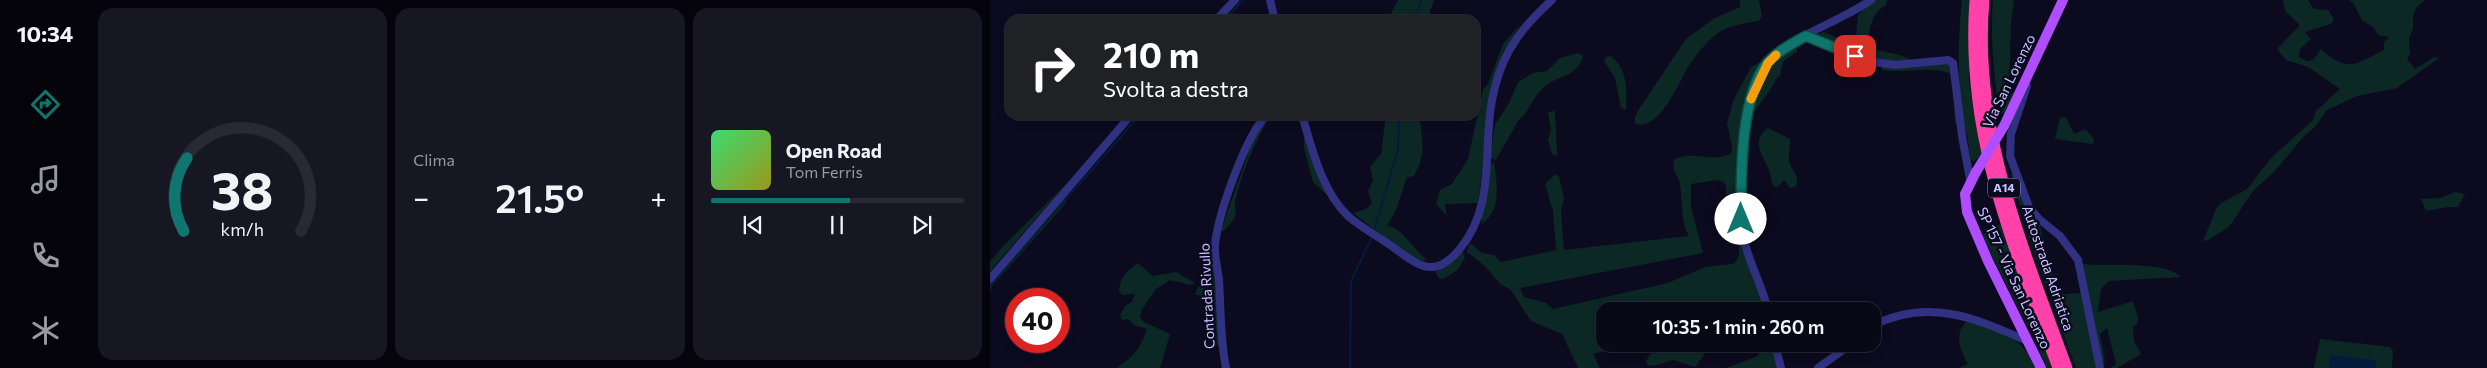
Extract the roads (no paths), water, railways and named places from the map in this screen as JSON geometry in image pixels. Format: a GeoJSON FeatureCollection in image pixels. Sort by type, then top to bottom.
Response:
{"type":"FeatureCollection","features":[{"type":"Feature","properties":{"kind":"highway","name":"Autostrada Adriatica"},"geometry":{"type":"LineString","coordinates":[[1975,0],[1974,68],[1984,146],[2000,206],[2058,368]]}},
{"type":"Feature","properties":{"kind":"highway","name":"Autostrada Adriatica"},"geometry":{"type":"LineString","coordinates":[[1984,0],[1984,84],[1995,152],[2012,214],[2067,368]]}},
{"type":"Feature","properties":{"kind":"main road","name":"Via San Lorenzo"},"geometry":{"type":"LineString","coordinates":[[1973,175],[2004,126],[2063,0]]}},
{"type":"Feature","properties":{"kind":"main road","name":"SP 157 - Via San Lorenzo"},"geometry":{"type":"LineString","coordinates":[[1973,175],[1965,194],[1967,212],[1988,261],[2041,368]]}},
{"type":"Feature","properties":{"kind":"street"},"geometry":{"type":"LineString","coordinates":[[1221,15],[1235,0]]}},
{"type":"Feature","properties":{"kind":"street"},"geometry":{"type":"LineString","coordinates":[[1270,0],[1274,15]]}},
{"type":"Feature","properties":{"kind":"street"},"geometry":{"type":"LineString","coordinates":[[1304,120],[1327,188],[1349,216],[1415,263],[1433,268],[1441,267],[1467,241],[1477,224],[1485,191],[1494,88],[1502,63],[1522,29],[1552,0]]}},
{"type":"Feature","properties":{"kind":"street"},"geometry":{"type":"LineString","coordinates":[[1765,302],[1744,240],[1741,219],[1746,120],[1751,98],[1768,63],[1806,36],[1871,0]]}},
{"type":"Feature","properties":{"kind":"street"},"geometry":{"type":"LineString","coordinates":[[1806,36],[1867,61],[1895,65],[1948,60],[1953,63],[1962,136],[1973,175]]}},
{"type":"Feature","properties":{"kind":"street"},"geometry":{"type":"LineString","coordinates":[[2025,79],[2027,85],[2010,134],[2010,156],[2029,206],[2039,219],[2060,236],[2078,260],[2100,368]]}},
{"type":"Feature","properties":{"kind":"street"},"geometry":{"type":"LineString","coordinates":[[990,279],[1127,120]]}},
{"type":"Feature","properties":{"kind":"street","name":"Contrada Rivullo"},"geometry":{"type":"LineString","coordinates":[[1226,368],[1222,351],[1219,278],[1215,248],[1218,223],[1250,140],[1264,120]]}},
{"type":"Feature","properties":{"kind":"street"},"geometry":{"type":"LineString","coordinates":[[1881,323],[1897,317],[1925,313],[1954,313],[1976,319],[2027,341]]}},
{"type":"Feature","properties":{"kind":"street"},"geometry":{"type":"LineString","coordinates":[[1777,352],[1781,368]]}},
{"type":"Feature","properties":{"kind":"street"},"geometry":{"type":"LineString","coordinates":[[1818,368],[1840,352]]}},
{"type":"Feature","properties":{"kind":"water"},"geometry":{"type":"Polygon","coordinates":[[[2330,355],[2376,360],[2376,368],[2329,368],[2330,355]]]}},
{"type":"Feature","properties":{"kind":"waterway"},"geometry":{"type":"LineString","coordinates":[[1230,15],[1243,0]]}},
{"type":"Feature","properties":{"kind":"waterway"},"geometry":{"type":"LineString","coordinates":[[1414,15],[1421,0]]}},
{"type":"Feature","properties":{"kind":"waterway"},"geometry":{"type":"LineString","coordinates":[[990,286],[1136,120]]}},
{"type":"Feature","properties":{"kind":"waterway"},"geometry":{"type":"LineString","coordinates":[[1374,231],[1398,149],[1399,120]]}},
{"type":"Feature","properties":{"kind":"waterway"},"geometry":{"type":"LineString","coordinates":[[1350,368],[1351,281],[1373,235]]}}]}
